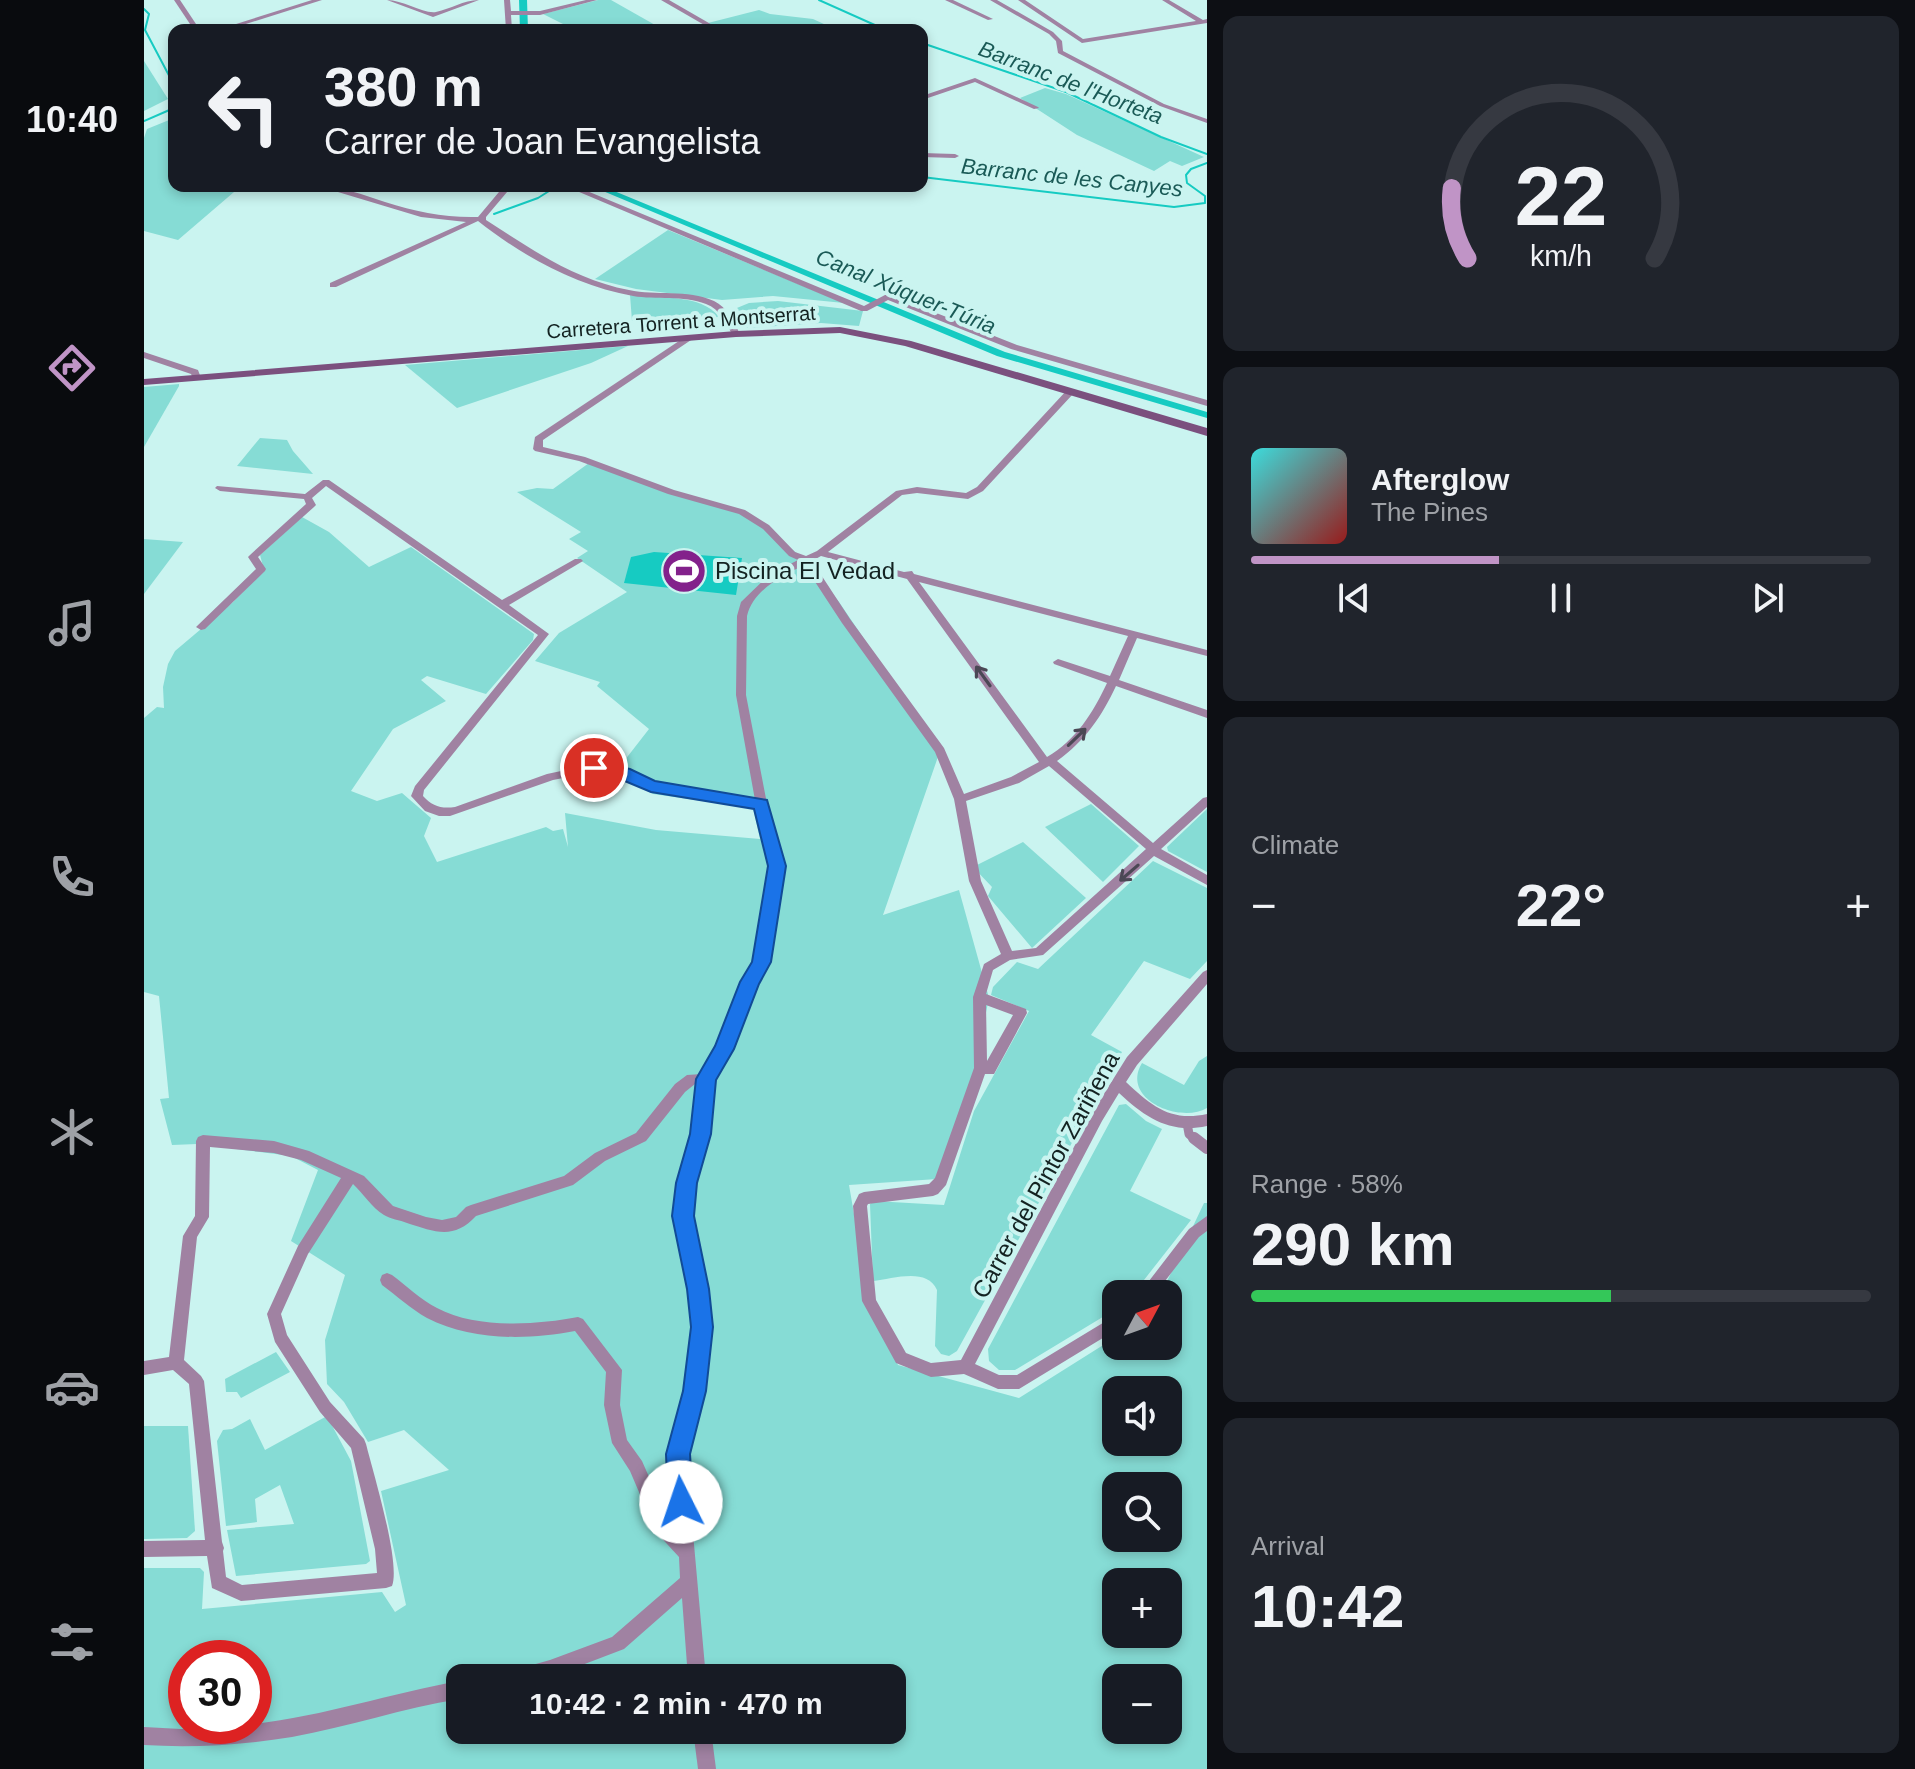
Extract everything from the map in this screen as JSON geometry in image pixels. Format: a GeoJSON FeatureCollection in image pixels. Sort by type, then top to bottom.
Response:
{"type":"FeatureCollection","features":[{"type":"Feature","properties":{"kind":"main road","name":"Carretera Torrent a Montserrat"},"geometry":{"type":"LineString","coordinates":[[144,382],[810,329],[864,333],[1207,432]]}},
{"type":"Feature","properties":{"kind":"street"},"geometry":{"type":"LineString","coordinates":[[177,0],[193,24]]}},
{"type":"Feature","properties":{"kind":"street"},"geometry":{"type":"LineString","coordinates":[[240,24],[319,0]]}},
{"type":"Feature","properties":{"kind":"street"},"geometry":{"type":"LineString","coordinates":[[390,0],[433,15],[476,0]]}},
{"type":"Feature","properties":{"kind":"street"},"geometry":{"type":"LineString","coordinates":[[507,0],[509,24]]}},
{"type":"Feature","properties":{"kind":"street"},"geometry":{"type":"LineString","coordinates":[[508,13],[531,13],[594,0]]}},
{"type":"Feature","properties":{"kind":"street"},"geometry":{"type":"LineString","coordinates":[[664,0],[707,24]]}},
{"type":"Feature","properties":{"kind":"street"},"geometry":{"type":"LineString","coordinates":[[948,0],[990,19]]}},
{"type":"Feature","properties":{"kind":"street"},"geometry":{"type":"LineString","coordinates":[[993,0],[1021,14],[1059,41],[1060,52],[1162,105],[1207,121]]}},
{"type":"Feature","properties":{"kind":"street"},"geometry":{"type":"LineString","coordinates":[[1021,0],[1082,41],[1205,21]]}},
{"type":"Feature","properties":{"kind":"street"},"geometry":{"type":"LineString","coordinates":[[1165,0],[1205,21]]}},
{"type":"Feature","properties":{"kind":"street"},"geometry":{"type":"LineString","coordinates":[[531,1],[531,13]]}},
{"type":"Feature","properties":{"kind":"street"},"geometry":{"type":"LineString","coordinates":[[928,96],[975,80],[1036,108]]}},
{"type":"Feature","properties":{"kind":"street"},"geometry":{"type":"LineString","coordinates":[[928,155],[955,156]]}},
{"type":"Feature","properties":{"kind":"street"},"geometry":{"type":"LineString","coordinates":[[349,192],[418,216],[480,219],[559,270],[591,283],[634,294],[713,304],[723,310],[736,334]]}},
{"type":"Feature","properties":{"kind":"street"},"geometry":{"type":"LineString","coordinates":[[333,285],[480,219],[503,192]]}},
{"type":"Feature","properties":{"kind":"street"},"geometry":{"type":"LineString","coordinates":[[583,192],[864,309],[888,297],[1014,347],[1207,403]]}},
{"type":"Feature","properties":{"kind":"street"},"geometry":{"type":"LineString","coordinates":[[688,338],[538,439],[538,449],[582,459],[671,492],[742,512],[766,527],[792,554],[806,560],[940,751],[960,799],[975,881],[1008,956]]}},
{"type":"Feature","properties":{"kind":"street"},"geometry":{"type":"LineString","coordinates":[[144,355],[188,367],[197,378]]}},
{"type":"Feature","properties":{"kind":"street"},"geometry":{"type":"LineString","coordinates":[[696,1664],[677,1481],[678,1454],[695,1391],[702,1327],[698,1289],[683,1216],[686,1183],[701,1134],[706,1079],[724,1049],[750,982],[762,962],[777,866],[761,805],[741,695],[742,616],[745,604],[763,585],[786,568],[820,553],[899,493],[917,490],[968,496],[980,489],[1070,392]]}},
{"type":"Feature","properties":{"kind":"street"},"geometry":{"type":"LineString","coordinates":[[220,488],[307,497],[326,482],[504,603],[544,634],[419,789],[417,796],[428,809],[445,813],[551,777],[594,768],[624,774],[651,786],[761,805]]}},
{"type":"Feature","properties":{"kind":"street"},"geometry":{"type":"LineString","coordinates":[[201,627],[261,569],[253,557],[311,505],[307,497]]}},
{"type":"Feature","properties":{"kind":"street"},"geometry":{"type":"LineString","coordinates":[[820,553],[908,573],[1207,653]]}},
{"type":"Feature","properties":{"kind":"street"},"geometry":{"type":"LineString","coordinates":[[504,603],[578,561]]}},
{"type":"Feature","properties":{"kind":"street"},"geometry":{"type":"LineString","coordinates":[[908,573],[1047,761],[1155,851],[1207,881]]}},
{"type":"Feature","properties":{"kind":"street"},"geometry":{"type":"LineString","coordinates":[[960,799],[1000,789],[1047,761],[1085,731],[1134,633]]}},
{"type":"Feature","properties":{"kind":"street"},"geometry":{"type":"LineString","coordinates":[[1058,662],[1207,714]]}},
{"type":"Feature","properties":{"kind":"street"},"geometry":{"type":"LineString","coordinates":[[1102,1331],[1019,1382],[998,1382],[965,1367],[931,1370],[901,1358],[869,1301],[860,1206],[864,1198],[933,1190],[941,1181],[981,1068],[979,997],[988,967],[1008,956],[1039,952],[1155,851],[1207,801]]}},
{"type":"Feature","properties":{"kind":"street","name":"Carrer del Pintor Zariñena"},"geometry":{"type":"LineString","coordinates":[[965,1367],[1097,1117],[1120,1085],[1132,1061],[1207,975]]}},
{"type":"Feature","properties":{"kind":"street"},"geometry":{"type":"LineString","coordinates":[[979,997],[1021,1013],[989,1070],[981,1068]]}},
{"type":"Feature","properties":{"kind":"street"},"geometry":{"type":"LineString","coordinates":[[176,1363],[190,1236],[202,1217],[203,1141],[274,1147],[304,1155],[359,1180],[388,1210],[434,1225],[460,1223],[471,1211],[568,1181],[600,1157],[641,1137],[680,1088],[692,1079],[706,1079]]}},
{"type":"Feature","properties":{"kind":"street"},"geometry":{"type":"LineString","coordinates":[[1120,1085],[1150,1113],[1187,1123],[1207,1120]]}},
{"type":"Feature","properties":{"kind":"street"},"geometry":{"type":"LineString","coordinates":[[1187,1123],[1189,1134],[1207,1148]]}},
{"type":"Feature","properties":{"kind":"street"},"geometry":{"type":"LineString","coordinates":[[176,1363],[196,1381],[218,1582],[241,1593],[386,1580],[383,1549],[358,1444],[325,1407],[280,1337],[274,1314],[303,1250],[350,1176]]}},
{"type":"Feature","properties":{"kind":"street"},"geometry":{"type":"LineString","coordinates":[[1157,1280],[1194,1233],[1207,1222]]}},
{"type":"Feature","properties":{"kind":"street"},"geometry":{"type":"LineString","coordinates":[[387,1280],[435,1314],[468,1325],[558,1329],[578,1324],[614,1370],[612,1405],[620,1443],[636,1466],[662,1526],[686,1553]]}},
{"type":"Feature","properties":{"kind":"street"},"geometry":{"type":"LineString","coordinates":[[144,1368],[176,1363]]}},
{"type":"Feature","properties":{"kind":"street"},"geometry":{"type":"LineString","coordinates":[[144,1549],[216,1548]]}},
{"type":"Feature","properties":{"kind":"street"},"geometry":{"type":"LineString","coordinates":[[563,1664],[618,1643],[688,1582]]}},
{"type":"Feature","properties":{"kind":"street"},"geometry":{"type":"LineString","coordinates":[[144,1736],[227,1735],[293,1728],[446,1692]]}},
{"type":"Feature","properties":{"kind":"street"},"geometry":{"type":"LineString","coordinates":[[704,1744],[707,1769]]}},
{"type":"Feature","properties":{"kind":"shaded area"},"geometry":{"type":"Polygon","coordinates":[[[598,0],[611,0],[653,24],[563,24],[543,14],[598,0]]]}},
{"type":"Feature","properties":{"kind":"shaded area"},"geometry":{"type":"Polygon","coordinates":[[[759,10],[813,19],[824,24],[710,24],[759,10]]]}},
{"type":"Feature","properties":{"kind":"shaded area"},"geometry":{"type":"Polygon","coordinates":[[[144,61],[168,99],[144,111],[144,61]]]}},
{"type":"Feature","properties":{"kind":"shaded area"},"geometry":{"type":"Polygon","coordinates":[[[1045,88],[1066,94],[1204,157],[1182,166],[1170,161],[1154,171],[1077,135],[1020,98],[1045,88]]]}},
{"type":"Feature","properties":{"kind":"shaded area"},"geometry":{"type":"Polygon","coordinates":[[[168,120],[168,192],[234,192],[178,240],[144,231],[144,138],[147,129],[168,120]]]}},
{"type":"Feature","properties":{"kind":"shaded area"},"geometry":{"type":"Polygon","coordinates":[[[668,230],[844,303],[773,296],[722,300],[636,289],[595,279],[668,230]]]}},
{"type":"Feature","properties":{"kind":"shaded area"},"geometry":{"type":"Polygon","coordinates":[[[630,295],[678,298],[701,304],[719,317],[632,321],[630,295]]]}},
{"type":"Feature","properties":{"kind":"shaded area"},"geometry":{"type":"Polygon","coordinates":[[[778,301],[863,311],[859,326],[821,323],[747,328],[739,323],[732,310],[749,303],[778,301]]]}},
{"type":"Feature","properties":{"kind":"shaded area"},"geometry":{"type":"Polygon","coordinates":[[[628,346],[591,363],[457,408],[405,365],[628,346]]]}},
{"type":"Feature","properties":{"kind":"shaded area"},"geometry":{"type":"Polygon","coordinates":[[[179,386],[144,447],[144,387],[179,386]]]}},
{"type":"Feature","properties":{"kind":"shaded area"},"geometry":{"type":"Polygon","coordinates":[[[260,438],[287,440],[313,474],[237,466],[260,438]]]}},
{"type":"Feature","properties":{"kind":"shaded area"},"geometry":{"type":"Polygon","coordinates":[[[589,463],[671,492],[742,512],[806,560],[839,602],[940,751],[883,915],[959,890],[989,998],[964,1120],[937,1179],[849,1185],[869,1301],[898,1365],[1019,1398],[1102,1346],[1102,1360],[1182,1360],[1182,1280],[1168,1280],[1204,1203],[1207,1203],[1207,1769],[144,1769],[144,1744],[147,1743],[144,1725],[144,1568],[200,1568],[204,1572],[202,1609],[382,1592],[395,1612],[406,1605],[381,1491],[449,1470],[404,1430],[368,1442],[344,1402],[327,1384],[325,1340],[345,1275],[291,1241],[318,1170],[291,1156],[197,1144],[172,1145],[160,1099],[169,1098],[159,996],[144,992],[144,718],[157,707],[164,708],[163,687],[168,664],[175,651],[233,602],[264,570],[260,555],[302,517],[329,532],[369,567],[411,547],[534,634],[533,640],[486,694],[427,676],[421,680],[446,701],[393,729],[351,791],[377,801],[402,793],[431,818],[424,836],[437,862],[546,827],[553,831],[563,829],[568,847],[565,813],[656,830],[760,839],[753,808],[653,794],[614,774],[649,729],[597,686],[600,682],[535,661],[559,633],[627,592],[577,558],[588,551],[569,539],[581,532],[517,492],[553,489],[589,463]]]}},
{"type":"Feature","properties":{"kind":"shaded area"},"geometry":{"type":"Polygon","coordinates":[[[144,539],[183,542],[144,594],[144,539]]]}},
{"type":"Feature","properties":{"kind":"shaded area","name":"Piscina El Vedad"},"geometry":{"type":"Polygon","coordinates":[[[654,552],[742,558],[736,595],[624,583],[631,557],[654,552]]]}},
{"type":"Feature","properties":{"kind":"shaded area"},"geometry":{"type":"Polygon","coordinates":[[[1091,804],[1139,846],[1103,882],[1045,827],[1091,804]]]}},
{"type":"Feature","properties":{"kind":"shaded area"},"geometry":{"type":"Polygon","coordinates":[[[1207,809],[1207,872],[1168,851],[1167,847],[1207,809]]]}},
{"type":"Feature","properties":{"kind":"shaded area"},"geometry":{"type":"Polygon","coordinates":[[[1023,842],[1086,898],[1032,948],[988,896],[992,887],[973,867],[1023,842]]]}},
{"type":"Feature","properties":{"kind":"shaded area"},"geometry":{"type":"Polygon","coordinates":[[[1153,861],[1207,888],[1207,961],[1190,979],[1144,961],[1091,1035],[1122,1052],[957,1351],[949,1356],[941,1354],[935,1346],[937,1290],[932,1283],[909,1276],[873,1281],[870,1204],[874,1201],[944,1205],[974,1111],[1029,1011],[991,995],[993,987],[1017,962],[1038,969],[1153,861]]]}},
{"type":"Feature","properties":{"kind":"shaded area"},"geometry":{"type":"Polygon","coordinates":[[[1207,1056],[1207,1108],[1182,1113],[1169,1110],[1156,1105],[1139,1087],[1137,1076],[1142,1063],[1184,1085],[1199,1061],[1207,1056]]]}},
{"type":"Feature","properties":{"kind":"shaded area"},"geometry":{"type":"Polygon","coordinates":[[[1126,1104],[1146,1121],[1162,1129],[1130,1191],[1191,1220],[1144,1280],[1102,1280],[1102,1317],[1015,1370],[999,1370],[989,1361],[988,1349],[1119,1105],[1126,1104]]]}},
{"type":"Feature","properties":{"kind":"shaded area"},"geometry":{"type":"Polygon","coordinates":[[[276,1352],[290,1372],[241,1398],[237,1392],[226,1392],[225,1379],[276,1352]]]}},
{"type":"Feature","properties":{"kind":"shaded area"},"geometry":{"type":"Polygon","coordinates":[[[327,1416],[351,1461],[370,1561],[366,1564],[236,1576],[227,1530],[294,1524],[280,1485],[255,1499],[257,1522],[226,1526],[217,1441],[223,1430],[232,1429],[250,1419],[265,1450],[327,1416]]]}},
{"type":"Feature","properties":{"kind":"shaded area"},"geometry":{"type":"Polygon","coordinates":[[[144,1426],[188,1426],[195,1531],[187,1538],[144,1539],[144,1426]]]}},
{"type":"Feature","properties":{"kind":"waterway","name":"Canal Xúquer-Túria"},"geometry":{"type":"LineString","coordinates":[[523,0],[524,24]]}},
{"type":"Feature","properties":{"kind":"waterway","name":"Barranc de l'Horteta"},"geometry":{"type":"LineString","coordinates":[[819,0],[873,24]]}},
{"type":"Feature","properties":{"kind":"waterway","name":"Barranc de les Canyes"},"geometry":{"type":"LineString","coordinates":[[144,9],[149,14],[145,30],[168,74]]}},
{"type":"Feature","properties":{"kind":"waterway","name":"Barranc de l'Horteta"},"geometry":{"type":"LineString","coordinates":[[928,45],[1066,92],[1161,137],[1207,154]]}},
{"type":"Feature","properties":{"kind":"waterway"},"geometry":{"type":"LineString","coordinates":[[144,121],[168,111]]}},
{"type":"Feature","properties":{"kind":"waterway","name":"Barranc de les Canyes"},"geometry":{"type":"LineString","coordinates":[[928,178],[1174,207],[1205,203],[1205,196],[1187,183],[1186,175],[1191,169],[1207,163]]}},
{"type":"Feature","properties":{"kind":"waterway"},"geometry":{"type":"LineString","coordinates":[[494,214],[548,192]]}},
{"type":"Feature","properties":{"kind":"waterway","name":"Canal Xúquer-Túria"},"geometry":{"type":"LineString","coordinates":[[610,192],[1001,354],[1207,415]]}},
{"type":"Feature","properties":{"kind":"place","name":"Piscina El Vedad"},"geometry":{"type":"Point","coordinates":[684,571]}},
{"type":"Feature","properties":{"kind":"route"},"geometry":{"type":"LineString","coordinates":[[594,768],[624,774],[651,786],[761,805],[777,866],[762,962],[750,982],[724,1049],[706,1079],[701,1134],[686,1183],[683,1216],[698,1289],[702,1327],[695,1391],[678,1454],[677,1481],[681,1502]]}}]}
